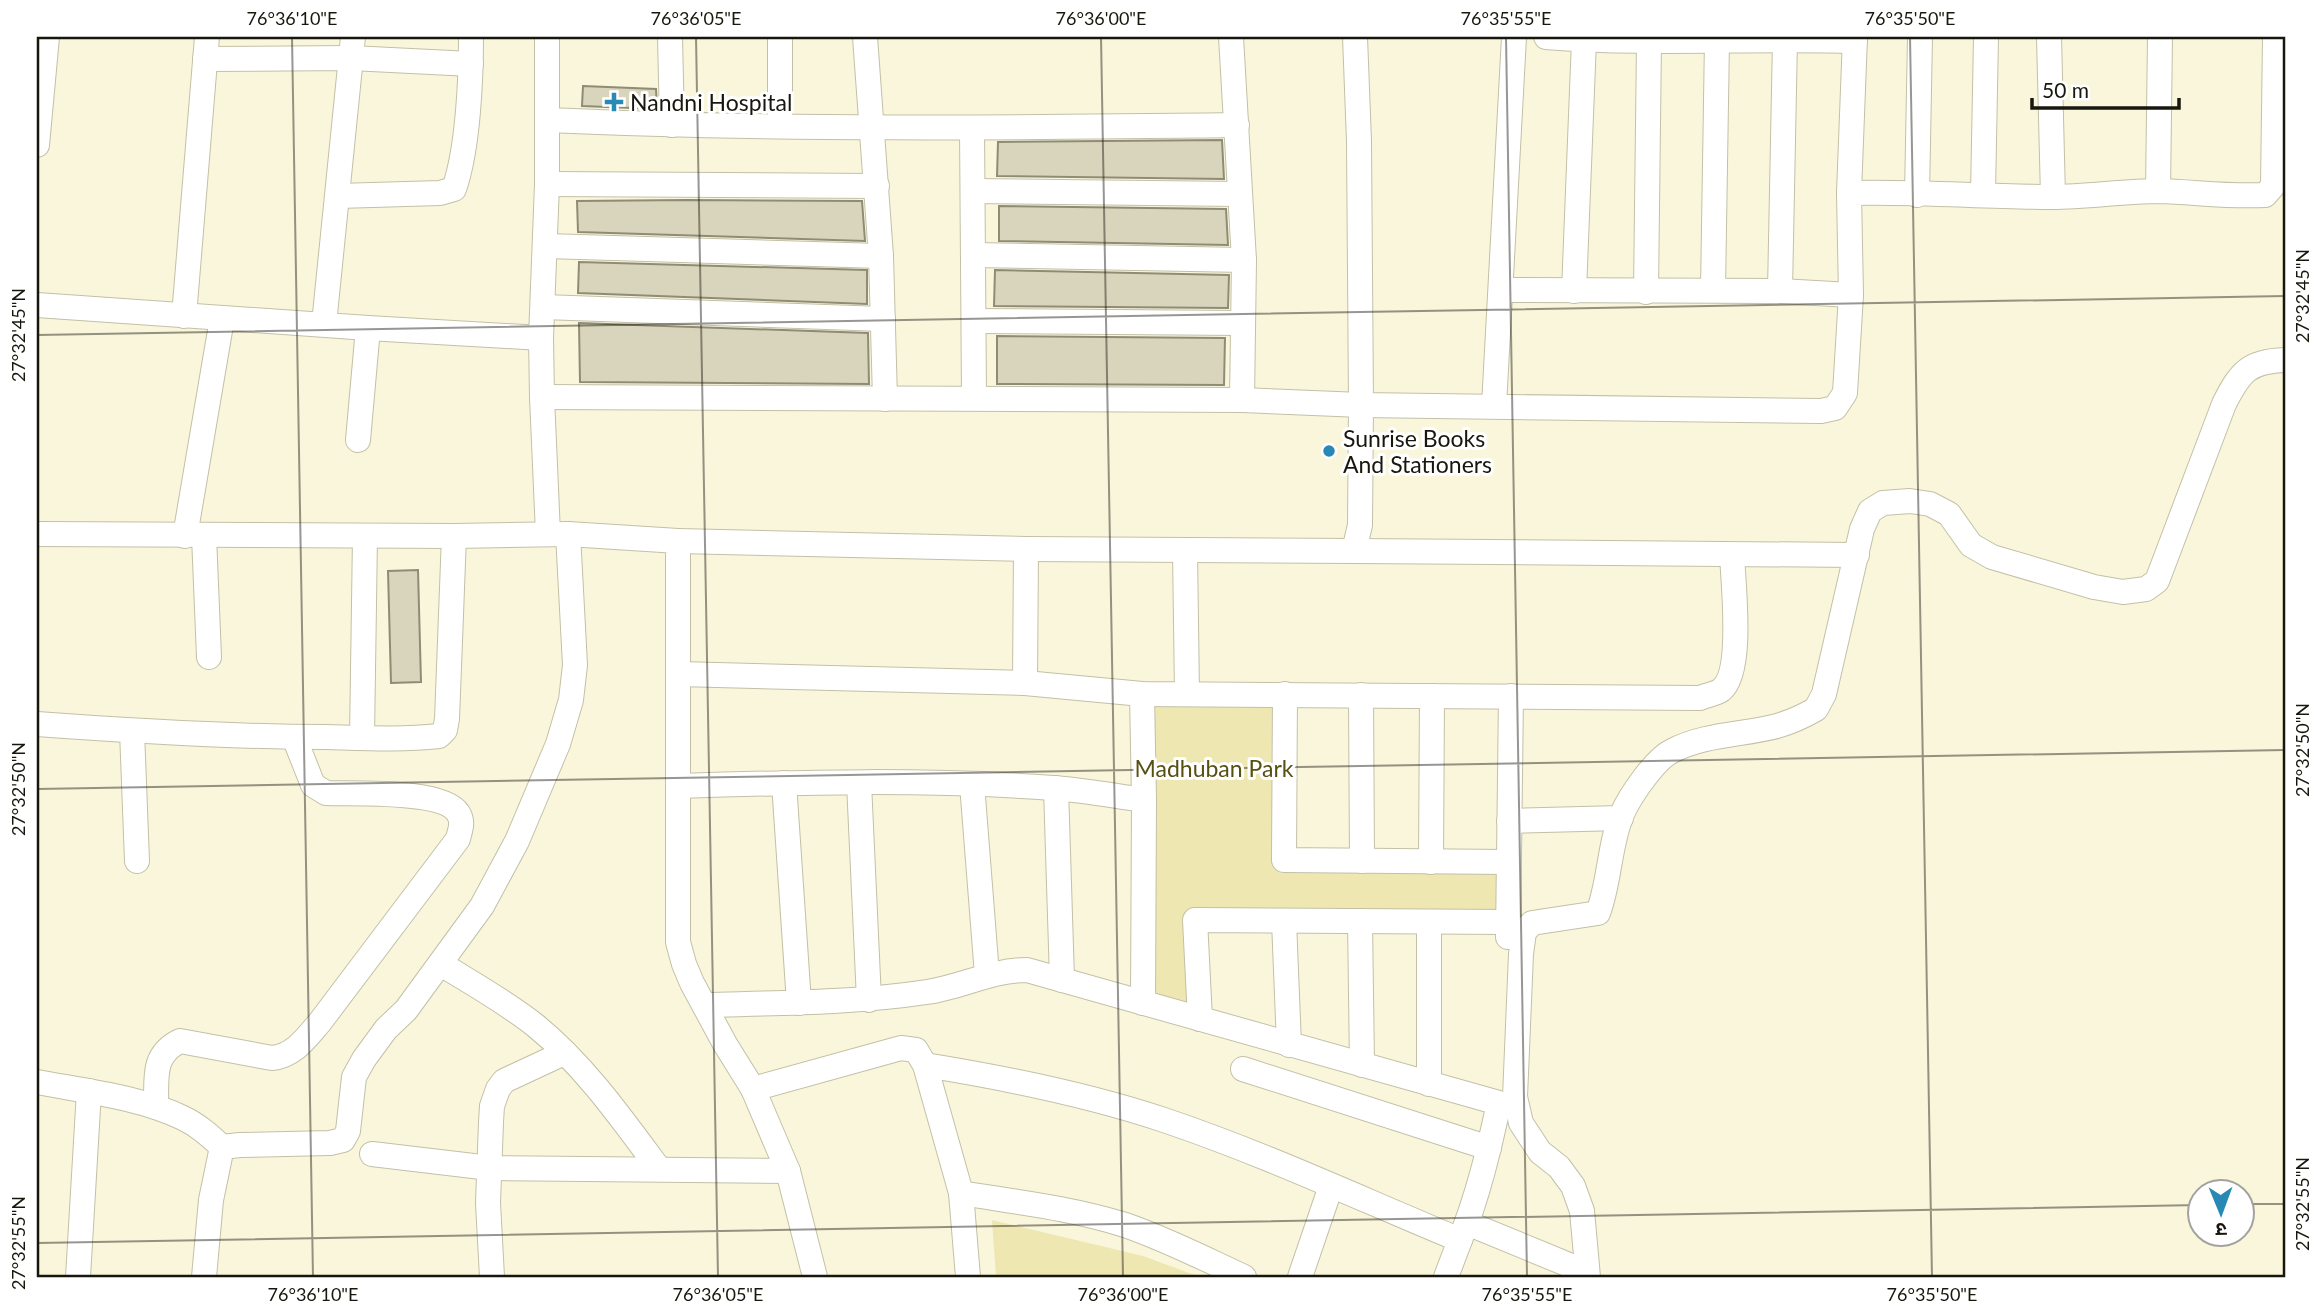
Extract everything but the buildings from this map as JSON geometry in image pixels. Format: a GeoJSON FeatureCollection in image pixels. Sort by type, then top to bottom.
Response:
{"type":"FeatureCollection","features":[{"type":"Feature","properties":{"kind":"street"},"geometry":{"type":"LineString","coordinates":[[37,145],[47,37]]}},
{"type":"Feature","properties":{"kind":"street"},"geometry":{"type":"LineString","coordinates":[[338,196],[440,193],[454,189],[459,174],[471,64],[471,37]]}},
{"type":"Feature","properties":{"kind":"street"},"geometry":{"type":"LineString","coordinates":[[37,1082],[156,1107],[184,1118],[205,1131],[222,1147],[330,1143],[343,1140],[348,1131],[355,1077],[364,1059],[441,964],[482,906],[507,860],[540,787],[566,718],[575,665],[542,397],[547,37]]}},
{"type":"Feature","properties":{"kind":"street"},"geometry":{"type":"LineString","coordinates":[[670,37],[672,125]]}},
{"type":"Feature","properties":{"kind":"street"},"geometry":{"type":"LineString","coordinates":[[780,37],[780,126]]}},
{"type":"Feature","properties":{"kind":"street"},"geometry":{"type":"LineString","coordinates":[[865,37],[881,256],[885,400]]}},
{"type":"Feature","properties":{"kind":"street"},"geometry":{"type":"LineString","coordinates":[[1231,37],[1244,260],[1242,400]]}},
{"type":"Feature","properties":{"kind":"street"},"geometry":{"type":"LineString","coordinates":[[1354,551],[1360,524],[1362,405],[1355,37]]}},
{"type":"Feature","properties":{"kind":"street"},"geometry":{"type":"LineString","coordinates":[[1494,406],[1514,37]]}},
{"type":"Feature","properties":{"kind":"street"},"geometry":{"type":"LineString","coordinates":[[542,397],[885,400],[974,397],[1821,411],[1835,408],[1845,393],[1851,295],[1849,193],[1855,39],[1649,41],[1546,37]]}},
{"type":"Feature","properties":{"kind":"street"},"geometry":{"type":"LineString","coordinates":[[1917,195],[1920,37]]}},
{"type":"Feature","properties":{"kind":"street"},"geometry":{"type":"LineString","coordinates":[[1983,194],[1986,37]]}},
{"type":"Feature","properties":{"kind":"street"},"geometry":{"type":"LineString","coordinates":[[2049,37],[2053,197]]}},
{"type":"Feature","properties":{"kind":"street"},"geometry":{"type":"LineString","coordinates":[[2158,191],[2160,37]]}},
{"type":"Feature","properties":{"kind":"street"},"geometry":{"type":"LineString","coordinates":[[1849,193],[2053,197],[2158,191],[2265,195],[2273,186],[2275,37]]}},
{"type":"Feature","properties":{"kind":"street"},"geometry":{"type":"LineString","coordinates":[[1780,291],[1785,39]]}},
{"type":"Feature","properties":{"kind":"street"},"geometry":{"type":"LineString","coordinates":[[1574,291],[1584,40]]}},
{"type":"Feature","properties":{"kind":"street"},"geometry":{"type":"LineString","coordinates":[[1713,290],[1717,40]]}},
{"type":"Feature","properties":{"kind":"street"},"geometry":{"type":"LineString","coordinates":[[1646,292],[1649,41]]}},
{"type":"Feature","properties":{"kind":"street"},"geometry":{"type":"LineString","coordinates":[[184,316],[206,48],[352,48],[471,64]]}},
{"type":"Feature","properties":{"kind":"street"},"geometry":{"type":"LineString","coordinates":[[324,324],[352,48]]}},
{"type":"Feature","properties":{"kind":"street"},"geometry":{"type":"LineString","coordinates":[[547,120],[871,128],[1237,125]]}},
{"type":"Feature","properties":{"kind":"street"},"geometry":{"type":"LineString","coordinates":[[972,128],[974,397]]}},
{"type":"Feature","properties":{"kind":"street"},"geometry":{"type":"LineString","coordinates":[[547,184],[877,186]]}},
{"type":"Feature","properties":{"kind":"street"},"geometry":{"type":"LineString","coordinates":[[973,191],[1240,194]]}},
{"type":"Feature","properties":{"kind":"street"},"geometry":{"type":"LineString","coordinates":[[546,246],[881,256]]}},
{"type":"Feature","properties":{"kind":"street"},"geometry":{"type":"LineString","coordinates":[[973,256],[1244,260]]}},
{"type":"Feature","properties":{"kind":"street"},"geometry":{"type":"LineString","coordinates":[[1501,290],[1713,290],[1851,295]]}},
{"type":"Feature","properties":{"kind":"street"},"geometry":{"type":"LineString","coordinates":[[37,305],[541,338]]}},
{"type":"Feature","properties":{"kind":"street"},"geometry":{"type":"LineString","coordinates":[[543,307],[883,319]]}},
{"type":"Feature","properties":{"kind":"street"},"geometry":{"type":"LineString","coordinates":[[208,657],[195,536],[222,318]]}},
{"type":"Feature","properties":{"kind":"street"},"geometry":{"type":"LineString","coordinates":[[975,321],[1243,323]]}},
{"type":"Feature","properties":{"kind":"street"},"geometry":{"type":"LineString","coordinates":[[358,440],[368,328]]}},
{"type":"Feature","properties":{"kind":"street"},"geometry":{"type":"LineString","coordinates":[[925,1065],[1029,1083],[1164,1120],[1280,1163],[1331,1186],[1578,1271],[1582,1211],[1573,1186],[1559,1167],[1540,1152],[1521,1123],[1515,1097],[1524,932],[1532,923],[1598,913],[1605,894],[1613,845],[1621,818],[1651,770],[1670,751],[1704,740],[1775,726],[1816,709],[1824,694],[1862,530],[1870,511],[1882,503],[1910,500],[1930,504],[1949,514],[1971,545],[1992,557],[2094,587],[2123,592],[2146,589],[2157,581],[2234,384],[2246,369],[2258,363],[2285,360]]}},
{"type":"Feature","properties":{"kind":"street"},"geometry":{"type":"LineString","coordinates":[[37,534],[558,534],[678,541],[1026,549],[1857,555]]}},
{"type":"Feature","properties":{"kind":"street"},"geometry":{"type":"LineString","coordinates":[[362,738],[365,536]]}},
{"type":"Feature","properties":{"kind":"street"},"geometry":{"type":"LineString","coordinates":[[37,723],[132,731],[294,737],[439,736],[445,730],[454,536]]}},
{"type":"Feature","properties":{"kind":"street"},"geometry":{"type":"LineString","coordinates":[[678,541],[678,942],[684,964],[725,1044],[754,1089],[788,1171],[815,1277]]}},
{"type":"Feature","properties":{"kind":"street"},"geometry":{"type":"LineString","coordinates":[[1025,683],[1026,549]]}},
{"type":"Feature","properties":{"kind":"street"},"geometry":{"type":"LineString","coordinates":[[1185,550],[1187,694]]}},
{"type":"Feature","properties":{"kind":"street"},"geometry":{"type":"LineString","coordinates":[[679,674],[1025,683],[1142,694],[1700,698],[1722,690],[1731,675],[1735,655],[1732,555]]}},
{"type":"Feature","properties":{"kind":"street"},"geometry":{"type":"LineString","coordinates":[[1142,694],[1143,1003]]}},
{"type":"Feature","properties":{"kind":"street"},"geometry":{"type":"LineString","coordinates":[[1285,694],[1284,860],[1509,862]]}},
{"type":"Feature","properties":{"kind":"street"},"geometry":{"type":"LineString","coordinates":[[1361,695],[1362,861]]}},
{"type":"Feature","properties":{"kind":"street"},"geometry":{"type":"LineString","coordinates":[[1431,862],[1432,696]]}},
{"type":"Feature","properties":{"kind":"street"},"geometry":{"type":"LineString","coordinates":[[1446,1277],[1489,1148],[1499,1103],[1508,922],[1511,696]]}},
{"type":"Feature","properties":{"kind":"street"},"geometry":{"type":"LineString","coordinates":[[132,731],[137,861]]}},
{"type":"Feature","properties":{"kind":"street"},"geometry":{"type":"LineString","coordinates":[[156,1107],[158,1061],[164,1051],[180,1041],[272,1058],[283,1057],[297,1048],[320,1022],[457,839],[462,825],[458,812],[446,802],[419,796],[326,793],[313,785],[294,737]]}},
{"type":"Feature","properties":{"kind":"street"},"geometry":{"type":"LineString","coordinates":[[678,786],[784,783],[972,784],[1056,788],[1144,800]]}},
{"type":"Feature","properties":{"kind":"street"},"geometry":{"type":"LineString","coordinates":[[784,783],[799,1003]]}},
{"type":"Feature","properties":{"kind":"street"},"geometry":{"type":"LineString","coordinates":[[859,783],[869,1000]]}},
{"type":"Feature","properties":{"kind":"street"},"geometry":{"type":"LineString","coordinates":[[972,784],[987,975]]}},
{"type":"Feature","properties":{"kind":"street"},"geometry":{"type":"LineString","coordinates":[[1056,788],[1062,980]]}},
{"type":"Feature","properties":{"kind":"street"},"geometry":{"type":"LineString","coordinates":[[1508,821],[1621,818]]}},
{"type":"Feature","properties":{"kind":"street"},"geometry":{"type":"LineString","coordinates":[[1200,1019],[1195,920],[1508,922]]}},
{"type":"Feature","properties":{"kind":"street"},"geometry":{"type":"LineString","coordinates":[[1284,921],[1289,1045]]}},
{"type":"Feature","properties":{"kind":"street"},"geometry":{"type":"LineString","coordinates":[[1360,921],[1362,1065]]}},
{"type":"Feature","properties":{"kind":"street"},"geometry":{"type":"LineString","coordinates":[[1429,922],[1429,1084]]}},
{"type":"Feature","properties":{"kind":"street"},"geometry":{"type":"LineString","coordinates":[[441,964],[538,1028],[578,1067],[629,1128],[659,1170]]}},
{"type":"Feature","properties":{"kind":"street"},"geometry":{"type":"LineString","coordinates":[[705,1005],[869,1000],[954,987],[1007,970],[1027,970],[1499,1103]]}},
{"type":"Feature","properties":{"kind":"street"},"geometry":{"type":"LineString","coordinates":[[754,1089],[901,1048],[916,1050],[925,1065],[961,1193],[968,1277]]}},
{"type":"Feature","properties":{"kind":"street"},"geometry":{"type":"LineString","coordinates":[[492,1277],[489,1244],[492,1106],[504,1081],[564,1053]]}},
{"type":"Feature","properties":{"kind":"street"},"geometry":{"type":"LineString","coordinates":[[1242,1069],[1489,1148]]}},
{"type":"Feature","properties":{"kind":"street"},"geometry":{"type":"LineString","coordinates":[[78,1277],[89,1091]]}},
{"type":"Feature","properties":{"kind":"street"},"geometry":{"type":"LineString","coordinates":[[204,1277],[211,1200],[222,1147]]}},
{"type":"Feature","properties":{"kind":"street"},"geometry":{"type":"LineString","coordinates":[[372,1154],[490,1167],[788,1171]]}},
{"type":"Feature","properties":{"kind":"street"},"geometry":{"type":"LineString","coordinates":[[1300,1277],[1331,1186]]}},
{"type":"Feature","properties":{"kind":"street"},"geometry":{"type":"LineString","coordinates":[[961,1193],[1122,1224],[1160,1238],[1244,1277]]}},
{"type":"Feature","properties":{"kind":"green space","name":"Madhuban Park"},"geometry":{"type":"Polygon","coordinates":[[[1142,694],[1285,694],[1284,860],[1509,862],[1509,922],[1196,920],[1200,1019],[1143,1003],[1142,694]]]}},
{"type":"Feature","properties":{"kind":"green space"},"geometry":{"type":"Polygon","coordinates":[[[992,1220],[1143,1256],[1200,1277],[996,1277],[992,1220]]]}},
{"type":"Feature","properties":{"kind":"place","name":"Nandni Hospital"},"geometry":{"type":"Point","coordinates":[614,102]}},
{"type":"Feature","properties":{"kind":"place","name":"Sunrise Books And Stationers"},"geometry":{"type":"Point","coordinates":[1329,451]}}]}
